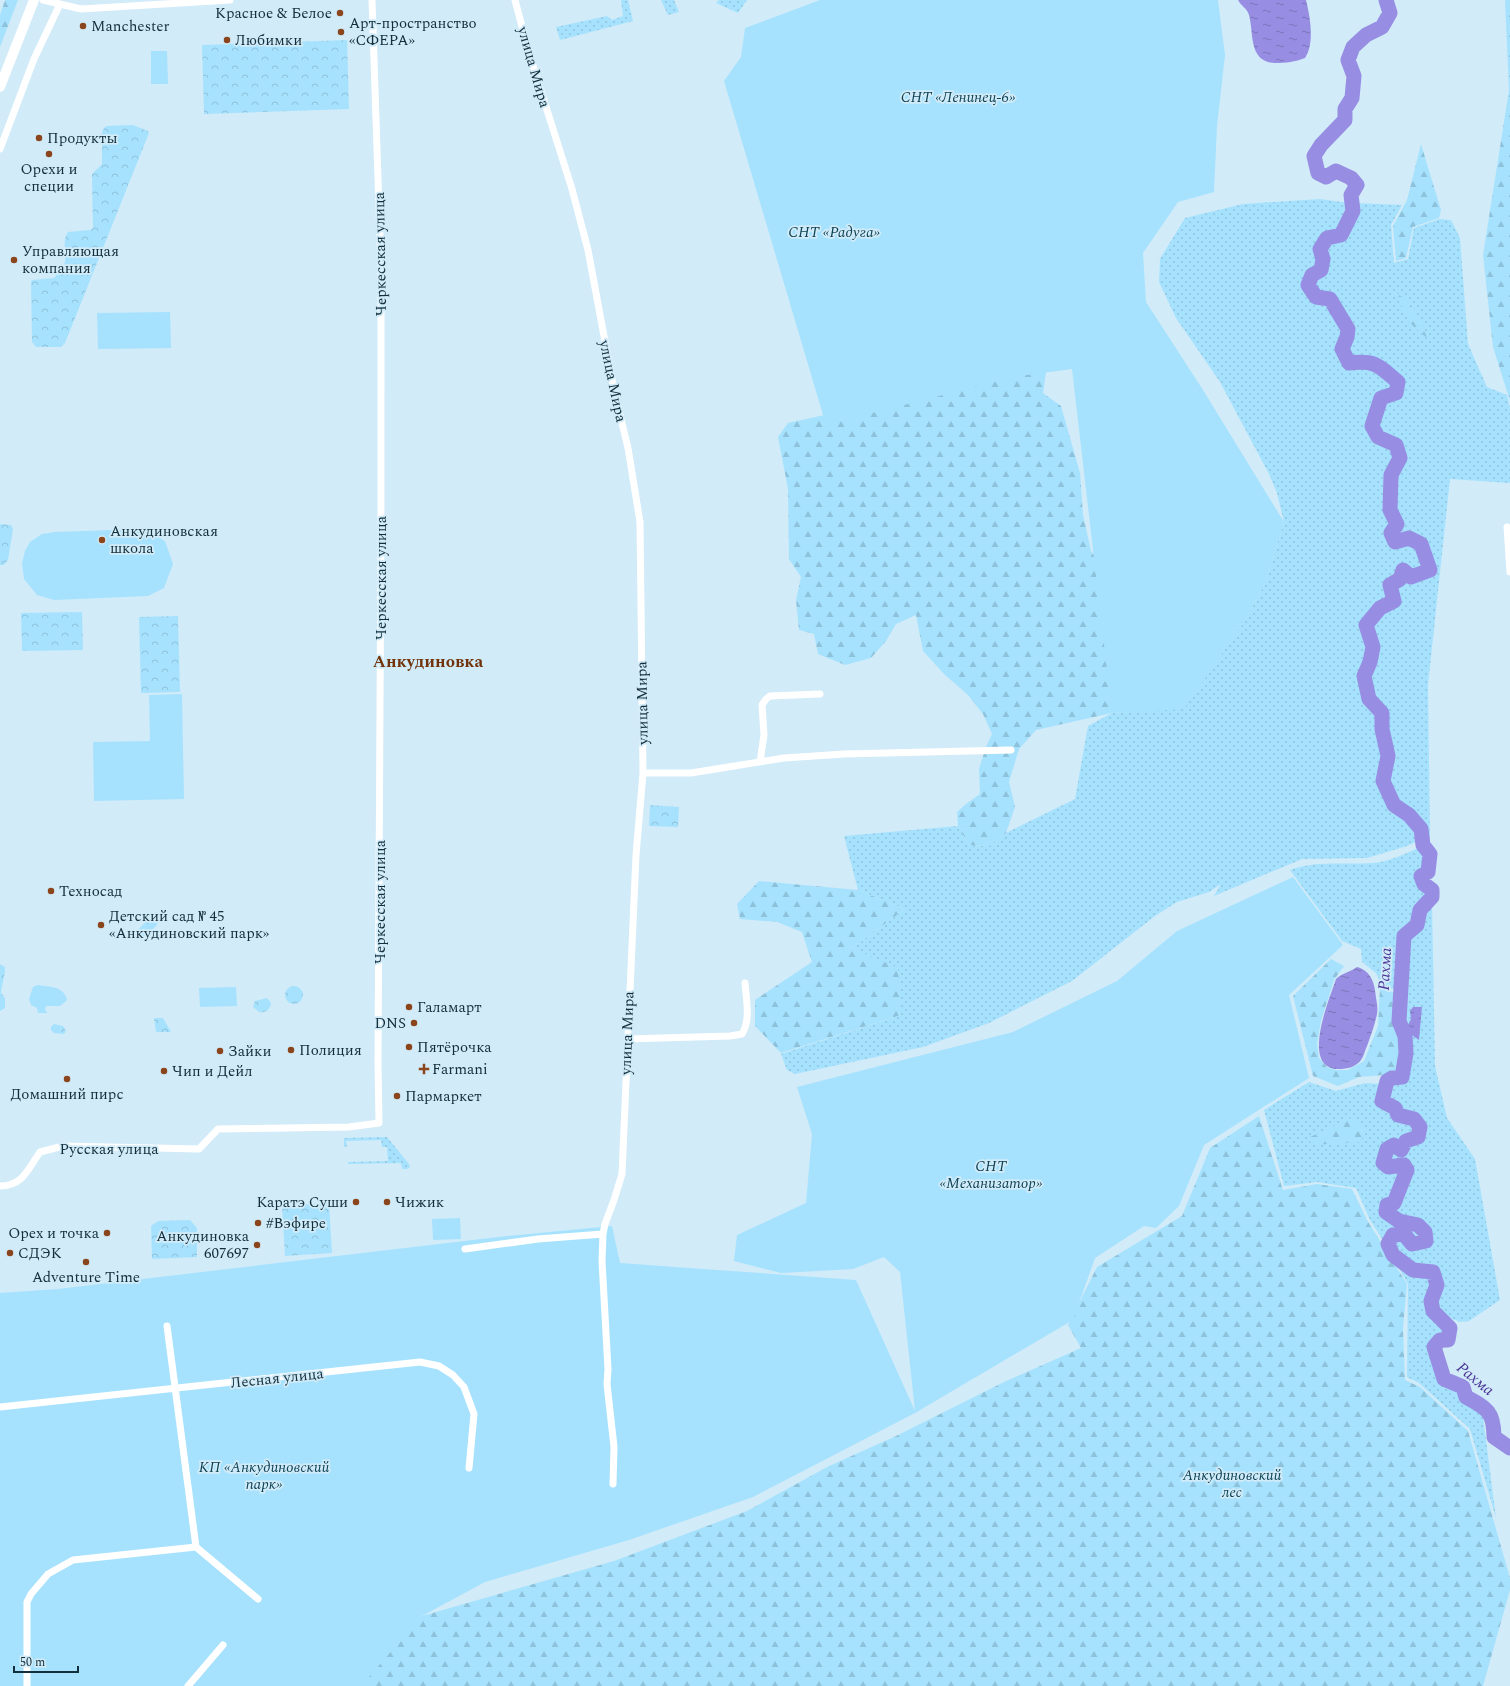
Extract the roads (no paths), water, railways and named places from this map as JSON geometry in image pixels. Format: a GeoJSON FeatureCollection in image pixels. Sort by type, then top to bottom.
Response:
{"type":"FeatureCollection","features":[{"type":"Feature","properties":{"kind":"street"},"geometry":{"type":"LineString","coordinates":[[0,86],[34,0]]}},
{"type":"Feature","properties":{"kind":"street"},"geometry":{"type":"LineString","coordinates":[[42,0],[80,8],[230,0]]}},
{"type":"Feature","properties":{"kind":"street","name":"Черкесская улица"},"geometry":{"type":"LineString","coordinates":[[187,1149],[199,1149],[218,1129],[349,1127],[379,1123],[381,268],[372,0]]}},
{"type":"Feature","properties":{"kind":"street","name":"улица Мира"},"geometry":{"type":"LineString","coordinates":[[515,0],[529,54],[572,189],[588,250],[614,390],[628,448],[640,522],[643,773],[636,855],[622,1174],[605,1224],[602,1261],[608,1369],[607,1384],[614,1447],[613,1484]]}},
{"type":"Feature","properties":{"kind":"street"},"geometry":{"type":"LineString","coordinates":[[0,149],[34,60],[60,4]]}},
{"type":"Feature","properties":{"kind":"street"},"geometry":{"type":"LineString","coordinates":[[1507,527],[1510,572]]}},
{"type":"Feature","properties":{"kind":"street"},"geometry":{"type":"LineString","coordinates":[[760,762],[764,735],[762,706],[766,699],[770,696],[820,694]]}},
{"type":"Feature","properties":{"kind":"street"},"geometry":{"type":"LineString","coordinates":[[643,773],[691,773],[784,758],[844,754],[1011,750]]}},
{"type":"Feature","properties":{"kind":"street"},"geometry":{"type":"LineString","coordinates":[[627,1039],[730,1036],[742,1034],[746,1029],[747,1018],[746,983]]}},
{"type":"Feature","properties":{"kind":"street","name":"Русская улица"},"geometry":{"type":"LineString","coordinates":[[0,1186],[11,1185],[20,1181],[40,1152],[63,1146],[187,1149]]}},
{"type":"Feature","properties":{"kind":"street"},"geometry":{"type":"LineString","coordinates":[[465,1249],[538,1238],[603,1234]]}},
{"type":"Feature","properties":{"kind":"street"},"geometry":{"type":"LineString","coordinates":[[167,1326],[196,1547],[258,1599]]}},
{"type":"Feature","properties":{"kind":"street","name":"Лесная улица"},"geometry":{"type":"LineString","coordinates":[[0,1407],[420,1362],[439,1366],[453,1375],[464,1387],[474,1414],[469,1468]]}},
{"type":"Feature","properties":{"kind":"street"},"geometry":{"type":"LineString","coordinates":[[27,1686],[27,1602],[31,1594],[48,1574],[73,1560],[196,1547]]}},
{"type":"Feature","properties":{"kind":"street"},"geometry":{"type":"LineString","coordinates":[[188,1686],[223,1645]]}},
{"type":"Feature","properties":{"kind":"water"},"geometry":{"type":"Polygon","coordinates":[[[1238,0],[1306,0],[1311,37],[1308,52],[1305,58],[1290,62],[1275,63],[1260,58],[1256,52],[1252,38],[1249,15],[1238,0]]]}},
{"type":"Feature","properties":{"kind":"water"},"geometry":{"type":"Polygon","coordinates":[[[1357,967],[1366,972],[1372,979],[1376,993],[1377,1014],[1361,1060],[1351,1067],[1339,1069],[1327,1066],[1321,1058],[1319,1046],[1320,1031],[1336,979],[1357,967]]]}},
{"type":"Feature","properties":{"kind":"water"},"geometry":{"type":"Polygon","coordinates":[[[1413,1007],[1422,1007],[1419,1040],[1409,1033],[1407,1027],[1411,1019],[1410,1011],[1413,1007]]]}},
{"type":"Feature","properties":{"kind":"waterway","name":"Рахма"},"geometry":{"type":"LineString","coordinates":[[1386,0],[1390,13],[1382,27],[1366,35],[1353,47],[1348,60],[1354,76],[1352,98],[1345,109],[1345,120],[1321,145],[1314,156],[1318,173],[1326,177],[1336,171],[1351,178],[1357,185],[1351,195],[1353,211],[1341,235],[1327,238],[1320,249],[1323,259],[1321,270],[1312,275],[1308,285],[1316,297],[1330,299],[1348,329],[1347,337],[1342,349],[1349,363],[1371,363],[1386,371],[1398,382],[1396,393],[1381,398],[1372,426],[1378,437],[1396,445],[1400,458],[1391,475],[1390,510],[1397,524],[1391,533],[1395,542],[1409,538],[1421,544],[1430,570],[1411,577],[1403,570],[1400,579],[1390,585],[1394,601],[1380,608],[1366,625],[1373,647],[1370,662],[1364,676],[1369,699],[1382,713],[1382,729],[1388,756],[1383,781],[1394,805],[1409,815],[1421,829],[1423,845],[1430,854],[1428,872],[1421,876],[1424,884],[1432,890],[1432,897],[1420,910],[1417,925],[1404,936],[1399,1021],[1405,1036],[1406,1053],[1402,1077],[1392,1078],[1387,1081],[1382,1101],[1395,1108],[1398,1115],[1414,1119],[1420,1127],[1418,1137],[1406,1141],[1401,1150],[1394,1145],[1387,1149],[1383,1163],[1388,1167],[1404,1165],[1407,1170],[1394,1203],[1387,1205],[1386,1212],[1399,1221],[1418,1225],[1425,1232],[1426,1241],[1412,1244],[1404,1234],[1393,1235],[1388,1244],[1393,1255],[1413,1270],[1433,1272],[1437,1285],[1431,1301],[1433,1311],[1450,1328],[1448,1340],[1440,1340],[1434,1347],[1444,1379],[1463,1387],[1466,1397],[1479,1404],[1488,1412],[1493,1422],[1494,1437],[1510,1448]]}},
{"type":"Feature","properties":{"kind":"place","name":"Красное & Белое"},"geometry":{"type":"Point","coordinates":[340,13]}},
{"type":"Feature","properties":{"kind":"place","name":"Manchester"},"geometry":{"type":"Point","coordinates":[83,26]}},
{"type":"Feature","properties":{"kind":"place","name":"Арт-пространство «СФЕРА»"},"geometry":{"type":"Point","coordinates":[341,32]}},
{"type":"Feature","properties":{"kind":"place","name":"Любимки"},"geometry":{"type":"Point","coordinates":[227,40]}},
{"type":"Feature","properties":{"kind":"place","name":"Продукты"},"geometry":{"type":"Point","coordinates":[39,138]}},
{"type":"Feature","properties":{"kind":"place","name":"Орехи и специи"},"geometry":{"type":"Point","coordinates":[49,154]}},
{"type":"Feature","properties":{"kind":"place","name":"Управляющая компания"},"geometry":{"type":"Point","coordinates":[14,260]}},
{"type":"Feature","properties":{"kind":"place","name":"Анкудиновская школа"},"geometry":{"type":"Point","coordinates":[102,540]}},
{"type":"Feature","properties":{"kind":"place","name":"Техносад"},"geometry":{"type":"Point","coordinates":[51,891]}},
{"type":"Feature","properties":{"kind":"place","name":"Детский сад № 45 «Анкудиновский парк»"},"geometry":{"type":"Point","coordinates":[101,925]}},
{"type":"Feature","properties":{"kind":"place","name":"Галамарт"},"geometry":{"type":"Point","coordinates":[409,1007]}},
{"type":"Feature","properties":{"kind":"place","name":"DNS"},"geometry":{"type":"Point","coordinates":[414,1023]}},
{"type":"Feature","properties":{"kind":"place","name":"Пятёрочка"},"geometry":{"type":"Point","coordinates":[409,1047]}},
{"type":"Feature","properties":{"kind":"place","name":"Полиция"},"geometry":{"type":"Point","coordinates":[291,1050]}},
{"type":"Feature","properties":{"kind":"place","name":"Зайки"},"geometry":{"type":"Point","coordinates":[220,1051]}},
{"type":"Feature","properties":{"kind":"place","name":"Farmani"},"geometry":{"type":"Point","coordinates":[424,1069]}},
{"type":"Feature","properties":{"kind":"place","name":"Чип и Дейл"},"geometry":{"type":"Point","coordinates":[164,1071]}},
{"type":"Feature","properties":{"kind":"place","name":"Домашний пирс"},"geometry":{"type":"Point","coordinates":[67,1079]}},
{"type":"Feature","properties":{"kind":"place","name":"Пармаркет"},"geometry":{"type":"Point","coordinates":[397,1096]}},
{"type":"Feature","properties":{"kind":"place","name":"Каратэ Суши"},"geometry":{"type":"Point","coordinates":[356,1202]}},
{"type":"Feature","properties":{"kind":"place","name":"Чижик"},"geometry":{"type":"Point","coordinates":[387,1202]}},
{"type":"Feature","properties":{"kind":"place","name":"#Вэфире"},"geometry":{"type":"Point","coordinates":[258,1223]}},
{"type":"Feature","properties":{"kind":"place","name":"Орех и точка"},"geometry":{"type":"Point","coordinates":[107,1233]}},
{"type":"Feature","properties":{"kind":"place","name":"Анкудиновка 607697"},"geometry":{"type":"Point","coordinates":[257,1245]}},
{"type":"Feature","properties":{"kind":"place","name":"СДЭК"},"geometry":{"type":"Point","coordinates":[10,1253]}},
{"type":"Feature","properties":{"kind":"place","name":"Adventure Time"},"geometry":{"type":"Point","coordinates":[86,1262]}},
{"type":"Feature","properties":{"kind":"district","name":"Анкудиновка"},"geometry":{"type":"Point","coordinates":[428,661]}},
{"type":"Feature","properties":{"kind":"park label","name":"СНТ «Ленинец-6»"},"geometry":{"type":"Point","coordinates":[958,97]}},
{"type":"Feature","properties":{"kind":"park label","name":"СНТ «Радуга»"},"geometry":{"type":"Point","coordinates":[834,232]}},
{"type":"Feature","properties":{"kind":"park label","name":"СНТ «Механизатор»"},"geometry":{"type":"Point","coordinates":[991,1174]}},
{"type":"Feature","properties":{"kind":"park label","name":"КП «Анкудиновский парк»"},"geometry":{"type":"Point","coordinates":[264,1476]}},
{"type":"Feature","properties":{"kind":"park label","name":"Анкудиновский лес"},"geometry":{"type":"Point","coordinates":[1232,1484]}}]}
